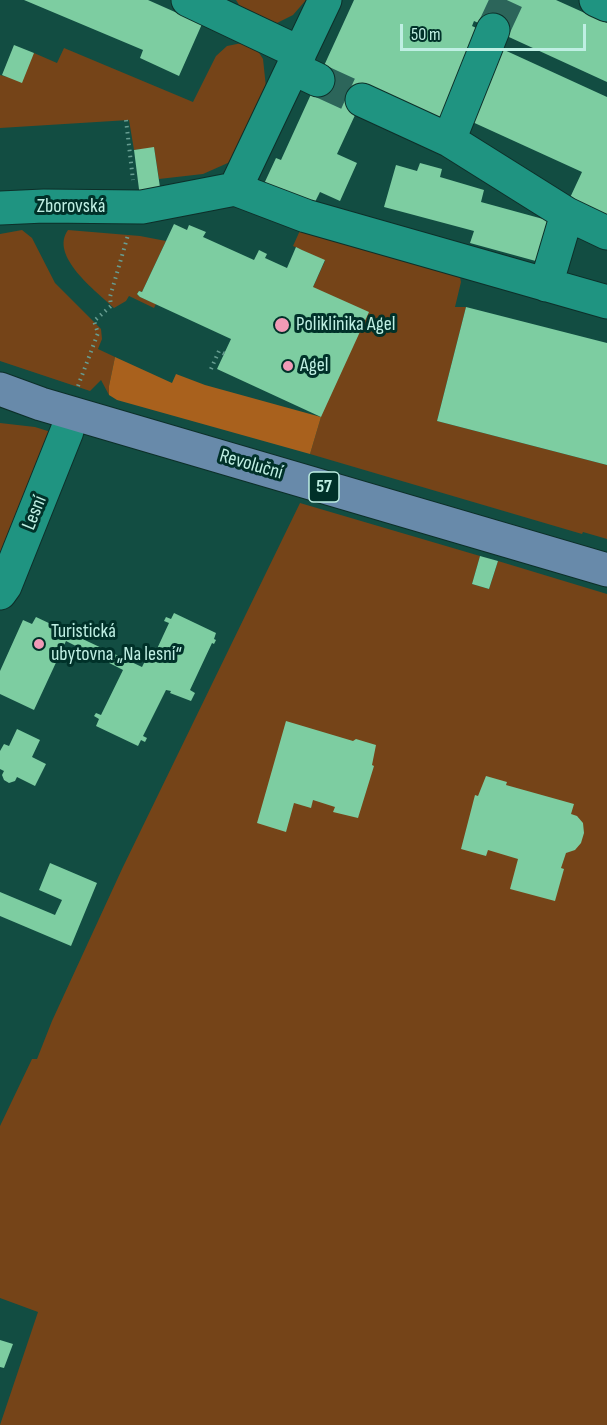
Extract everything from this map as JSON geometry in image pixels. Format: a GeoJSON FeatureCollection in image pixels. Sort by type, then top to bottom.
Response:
{"type":"FeatureCollection","features":[{"type":"Feature","properties":{"kind":"main road","name":"Revoluční"},"geometry":{"type":"LineString","coordinates":[[0,389],[41,404],[607,570]]}},
{"type":"Feature","properties":{"kind":"street"},"geometry":{"type":"LineString","coordinates":[[188,0],[304,67]]}},
{"type":"Feature","properties":{"kind":"street"},"geometry":{"type":"LineString","coordinates":[[325,0],[304,67],[235,189],[306,216],[607,302]]}},
{"type":"Feature","properties":{"kind":"street"},"geometry":{"type":"LineString","coordinates":[[596,0],[607,5]]}},
{"type":"Feature","properties":{"kind":"street"},"geometry":{"type":"LineString","coordinates":[[449,140],[493,30]]}},
{"type":"Feature","properties":{"kind":"street"},"geometry":{"type":"LineString","coordinates":[[362,100],[449,140],[567,214],[607,233]]}},
{"type":"Feature","properties":{"kind":"street","name":"Zborovská"},"geometry":{"type":"LineString","coordinates":[[0,208],[136,201],[235,189]]}},
{"type":"Feature","properties":{"kind":"street"},"geometry":{"type":"LineString","coordinates":[[546,285],[567,214]]}},
{"type":"Feature","properties":{"kind":"street","name":"Lesní"},"geometry":{"type":"LineString","coordinates":[[0,594],[67,430]]}},
{"type":"Feature","properties":{"kind":"path"},"geometry":{"type":"LineString","coordinates":[[75,393],[98,333],[94,321],[111,306],[110,297],[136,201],[126,120]]}},
{"type":"Feature","properties":{"kind":"path"},"geometry":{"type":"LineString","coordinates":[[211,369],[219,351],[225,354]]}},
{"type":"Feature","properties":{"kind":"shaded area"},"geometry":{"type":"Polygon","coordinates":[[[236,0],[306,0],[293,15],[277,23],[244,13],[236,0]]]}},
{"type":"Feature","properties":{"kind":"shaded area"},"geometry":{"type":"Polygon","coordinates":[[[242,43],[256,48],[263,59],[266,87],[230,162],[203,174],[159,179],[154,148],[134,150],[129,120],[0,128],[0,75],[7,77],[34,53],[57,63],[64,48],[193,102],[216,56],[227,46],[242,43]]]}},
{"type":"Feature","properties":{"kind":"shaded area"},"geometry":{"type":"Polygon","coordinates":[[[302,226],[460,277],[461,282],[455,307],[466,307],[437,421],[607,465],[607,539],[583,532],[582,534],[310,454],[321,417],[313,287],[325,261],[293,246],[302,226]]]}},
{"type":"Feature","properties":{"kind":"shaded area"},"geometry":{"type":"Polygon","coordinates":[[[22,230],[32,238],[55,283],[101,329],[102,339],[98,349],[115,357],[109,395],[101,380],[90,391],[0,361],[0,234],[22,230]]]}},
{"type":"Feature","properties":{"kind":"shaded area"},"geometry":{"type":"Polygon","coordinates":[[[68,230],[140,236],[166,241],[142,292],[139,291],[137,294],[156,304],[154,308],[129,296],[126,301],[114,308],[87,283],[69,262],[64,240],[68,230]]]}},
{"type":"Feature","properties":{"kind":"shaded area"},"geometry":{"type":"Polygon","coordinates":[[[115,357],[172,383],[176,374],[205,385],[321,417],[310,454],[117,400],[109,395],[115,357]]]}},
{"type":"Feature","properties":{"kind":"shaded area"},"geometry":{"type":"Polygon","coordinates":[[[0,423],[35,427],[54,433],[0,572],[0,423]]]}},
{"type":"Feature","properties":{"kind":"shaded area"},"geometry":{"type":"Polygon","coordinates":[[[300,503],[480,556],[472,584],[489,589],[498,561],[607,594],[607,1425],[0,1425],[38,1312],[0,1298],[0,1126],[32,1059],[37,1059],[52,1021],[122,869],[300,503]]]}},
{"type":"Feature","properties":{"kind":"building"},"geometry":{"type":"Polygon","coordinates":[[[24,0],[148,0],[202,24],[179,76],[140,58],[143,50],[24,0]]]}},
{"type":"Feature","properties":{"kind":"building"},"geometry":{"type":"Polygon","coordinates":[[[354,0],[556,0],[607,23],[607,82],[474,21],[472,26],[485,32],[444,130],[362,100],[337,154],[357,163],[340,201],[320,192],[312,208],[263,186],[276,158],[281,160],[354,0]]]}},
{"type":"Feature","properties":{"kind":"building"},"geometry":{"type":"Polygon","coordinates":[[[14,45],[34,53],[22,83],[2,75],[14,45]]]}},
{"type":"Feature","properties":{"kind":"building"},"geometry":{"type":"Polygon","coordinates":[[[500,48],[607,97],[607,219],[568,202],[582,172],[468,120],[500,48]]]}},
{"type":"Feature","properties":{"kind":"building"},"geometry":{"type":"Polygon","coordinates":[[[154,147],[161,194],[140,197],[134,150],[154,147]]]}},
{"type":"Feature","properties":{"kind":"building"},"geometry":{"type":"Polygon","coordinates":[[[420,163],[442,169],[440,177],[484,190],[481,202],[554,222],[543,263],[470,243],[474,231],[384,207],[396,165],[417,171],[420,163]]]}},
{"type":"Feature","properties":{"kind":"building","name":"Poliklinika Agel"},"geometry":{"type":"Polygon","coordinates":[[[174,224],[187,230],[189,225],[206,232],[203,237],[254,260],[259,250],[267,254],[265,258],[287,268],[296,247],[325,260],[313,287],[369,312],[321,417],[217,369],[231,339],[137,294],[139,291],[142,292],[174,224]]]}},
{"type":"Feature","properties":{"kind":"building"},"geometry":{"type":"Polygon","coordinates":[[[466,307],[607,343],[607,465],[437,421],[466,307]]]}},
{"type":"Feature","properties":{"kind":"building"},"geometry":{"type":"Polygon","coordinates":[[[480,556],[498,561],[489,589],[472,584],[480,556]]]}},
{"type":"Feature","properties":{"kind":"building"},"geometry":{"type":"Polygon","coordinates":[[[174,613],[216,633],[214,639],[216,640],[214,644],[212,643],[190,690],[195,693],[191,701],[166,690],[143,736],[147,738],[145,742],[141,740],[138,746],[96,726],[99,719],[94,716],[96,713],[101,715],[123,670],[66,641],[34,710],[0,694],[0,671],[23,620],[32,624],[36,617],[142,667],[151,649],[156,651],[169,623],[164,621],[166,617],[171,619],[174,613]]]}},
{"type":"Feature","properties":{"kind":"building"},"geometry":{"type":"Polygon","coordinates":[[[286,721],[353,741],[356,739],[376,745],[372,765],[374,766],[358,818],[333,812],[335,807],[313,800],[311,808],[294,803],[286,832],[257,823],[286,721]]]}},
{"type":"Feature","properties":{"kind":"building"},"geometry":{"type":"Polygon","coordinates":[[[17,729],[40,740],[32,757],[46,764],[35,786],[17,777],[15,781],[9,783],[4,780],[2,775],[4,771],[0,769],[0,751],[4,744],[9,746],[17,729]]]}},
{"type":"Feature","properties":{"kind":"building"},"geometry":{"type":"Polygon","coordinates":[[[486,776],[507,782],[506,785],[574,804],[571,814],[577,816],[583,823],[584,833],[581,843],[575,850],[566,853],[555,901],[510,889],[518,859],[488,850],[486,856],[461,849],[475,795],[478,796],[486,776]]]}},
{"type":"Feature","properties":{"kind":"building"},"geometry":{"type":"Polygon","coordinates":[[[50,863],[97,883],[71,946],[0,916],[0,892],[55,915],[62,900],[39,890],[50,863]]]}},
{"type":"Feature","properties":{"kind":"building"},"geometry":{"type":"Polygon","coordinates":[[[0,1340],[13,1344],[4,1368],[0,1367],[0,1340]]]}},
{"type":"Feature","properties":{"kind":"tunnel"},"geometry":{"type":"LineString","coordinates":[[493,30],[507,0]]}},
{"type":"Feature","properties":{"kind":"tunnel"},"geometry":{"type":"LineString","coordinates":[[318,80],[362,100]]}},
{"type":"Feature","properties":{"kind":"place","name":"Poliklinika Agel"},"geometry":{"type":"Point","coordinates":[282,325]}},
{"type":"Feature","properties":{"kind":"place","name":"Agel"},"geometry":{"type":"Point","coordinates":[288,366]}},
{"type":"Feature","properties":{"kind":"place","name":"Turistická ubytovna „Na lesní“"},"geometry":{"type":"Point","coordinates":[39,644]}}]}
